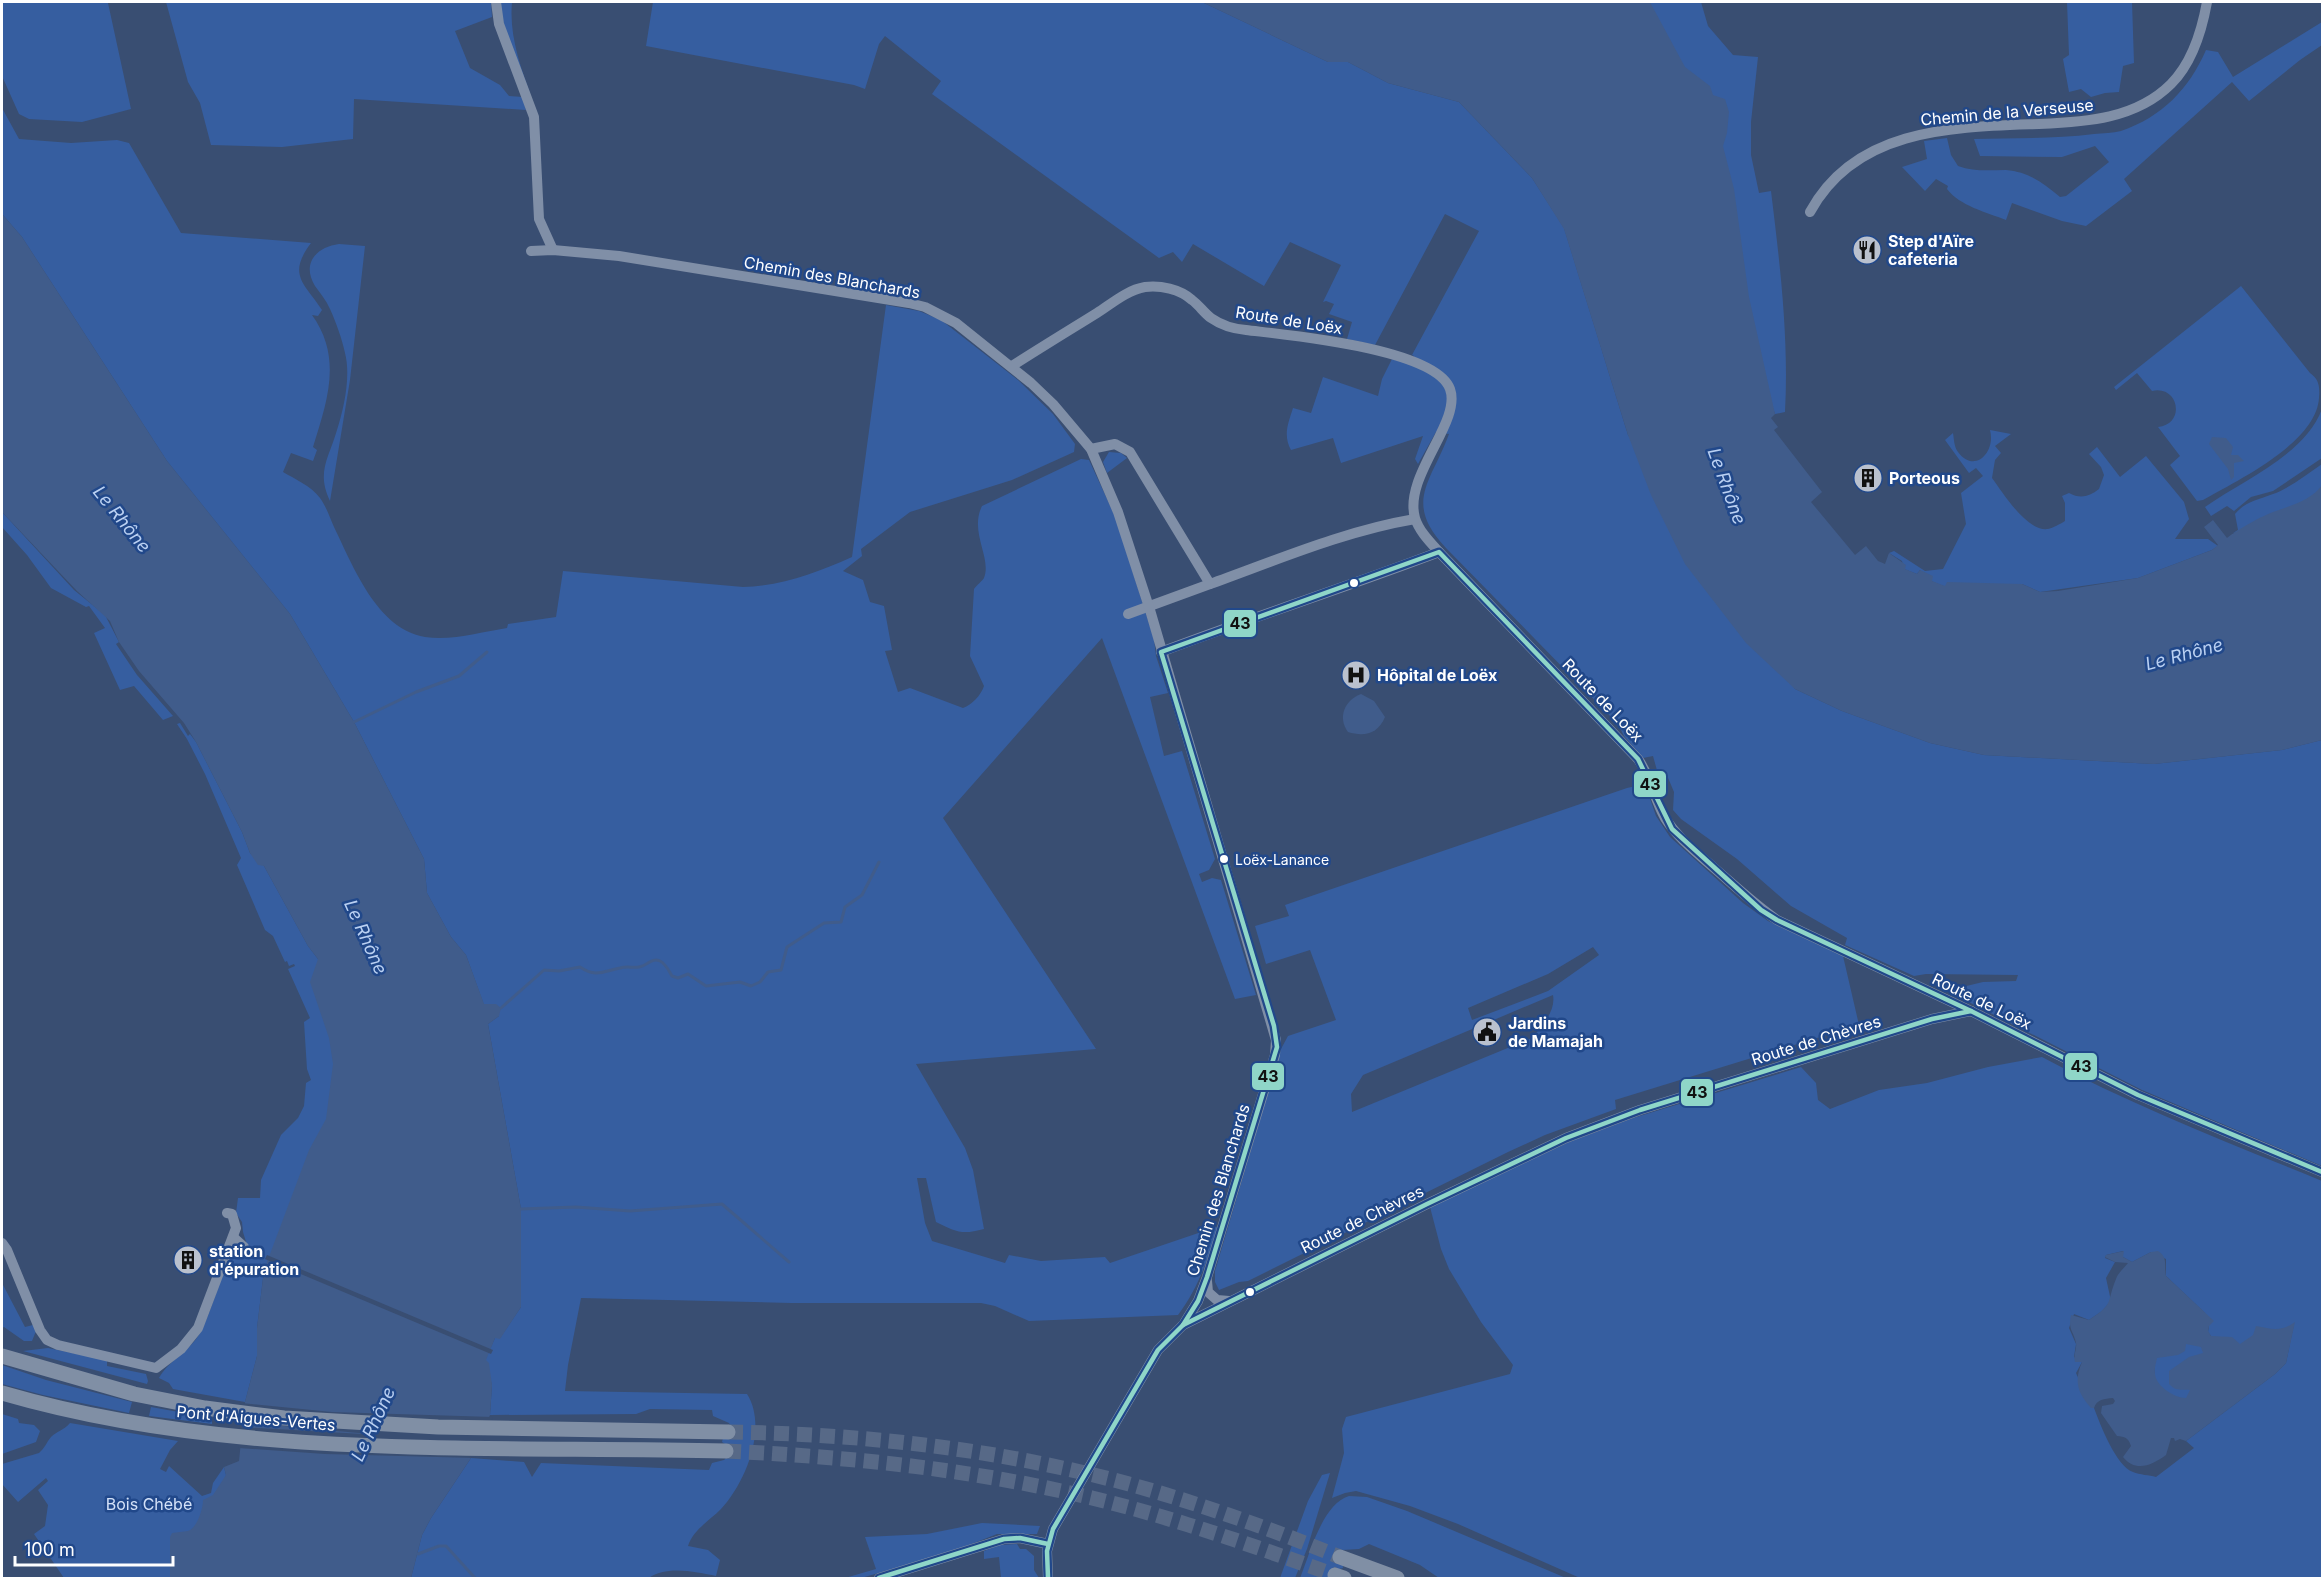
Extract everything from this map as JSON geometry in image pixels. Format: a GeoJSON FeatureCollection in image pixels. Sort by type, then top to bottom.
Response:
{"type":"FeatureCollection","features":[{"type":"Feature","properties":{"kind":"highway","name":"Pont d'Aigues-Vertes"},"geometry":{"type":"LineString","coordinates":[[2,1356],[64,1376],[134,1394],[231,1412],[318,1421],[426,1427],[728,1432]]}},
{"type":"Feature","properties":{"kind":"highway","name":"Pont d'Aigues-Vertes"},"geometry":{"type":"LineString","coordinates":[[2,1393],[57,1408],[128,1422],[207,1434],[281,1441],[726,1451]]}},
{"type":"Feature","properties":{"kind":"highway"},"geometry":{"type":"LineString","coordinates":[[1340,1557],[1397,1578]]}},
{"type":"Feature","properties":{"kind":"street"},"geometry":{"type":"LineString","coordinates":[[496,2],[499,24],[534,117],[539,219],[553,250]]}},
{"type":"Feature","properties":{"kind":"street","name":"Chemin de la Verseuse"},"geometry":{"type":"LineString","coordinates":[[1810,212],[1829,182],[1842,171],[1873,151],[1904,137],[1979,126],[2077,122],[2120,114],[2150,101],[2182,70],[2203,22],[2207,2]]}},
{"type":"Feature","properties":{"kind":"street","name":"Chemin des Blanchards"},"geometry":{"type":"LineString","coordinates":[[531,251],[553,250],[619,256],[917,305],[956,323],[1012,366],[1053,404],[1090,449],[1118,512],[1157,631],[1161,652],[1276,1040],[1275,1055],[1207,1277],[1198,1301],[1183,1325]]}},
{"type":"Feature","properties":{"kind":"street","name":"Route de Loëx"},"geometry":{"type":"LineString","coordinates":[[1012,366],[1129,293],[1146,287],[1163,287],[1187,296],[1209,317],[1235,328],[1338,343],[1416,362],[1434,370],[1450,390],[1452,404],[1422,471],[1414,506],[1415,519],[1438,552],[1632,751],[1647,774],[1664,816],[1672,829],[1749,899],[1777,920],[1971,1011],[2138,1095],[2322,1172]]}},
{"type":"Feature","properties":{"kind":"street"},"geometry":{"type":"LineString","coordinates":[[1090,449],[1115,444],[1130,452],[1210,584]]}},
{"type":"Feature","properties":{"kind":"street"},"geometry":{"type":"LineString","coordinates":[[1128,614],[1352,534],[1415,519]]}},
{"type":"Feature","properties":{"kind":"street"},"geometry":{"type":"LineString","coordinates":[[1161,652],[1350,586],[1438,552]]}},
{"type":"Feature","properties":{"kind":"street","name":"Route de Chèvres"},"geometry":{"type":"LineString","coordinates":[[1048,1544],[1057,1521],[1158,1350],[1183,1325],[1566,1138],[1660,1104],[1932,1019],[1971,1011]]}},
{"type":"Feature","properties":{"kind":"street"},"geometry":{"type":"LineString","coordinates":[[2,1243],[40,1330],[47,1340],[58,1345],[156,1368],[181,1350],[198,1328],[236,1228],[232,1214],[227,1213]]}},
{"type":"Feature","properties":{"kind":"street"},"geometry":{"type":"LineString","coordinates":[[233,1237],[244,1247]]}},
{"type":"Feature","properties":{"kind":"street"},"geometry":{"type":"LineString","coordinates":[[1207,1277],[1208,1292],[1217,1300],[1229,1301]]}},
{"type":"Feature","properties":{"kind":"street"},"geometry":{"type":"LineString","coordinates":[[879,1578],[1004,1539],[1020,1538],[1048,1544],[1046,1563],[1048,1578]]}},
{"type":"Feature","properties":{"kind":"green space"},"geometry":{"type":"Polygon","coordinates":[[[2,2],[117,2],[108,3],[131,109],[82,122],[29,119],[19,114],[2,76],[2,2]]]}},
{"type":"Feature","properties":{"kind":"green space"},"geometry":{"type":"Polygon","coordinates":[[[166,2],[491,2],[492,17],[455,31],[470,68],[500,85],[509,96],[523,97],[526,110],[354,99],[353,139],[282,147],[211,145],[200,103],[188,82],[166,2]]]}},
{"type":"Feature","properties":{"kind":"green space"},"geometry":{"type":"Polygon","coordinates":[[[499,2],[512,2],[514,38],[531,96],[507,39],[499,2]]]}},
{"type":"Feature","properties":{"kind":"green space"},"geometry":{"type":"Polygon","coordinates":[[[653,2],[1202,2],[1328,62],[1348,62],[1388,83],[1459,102],[1532,178],[1564,228],[1628,435],[1795,689],[1842,711],[1930,743],[1984,755],[2154,764],[2282,750],[2322,740],[2322,1166],[2142,1090],[1955,995],[1958,988],[1983,982],[2016,981],[2018,975],[1926,974],[1914,976],[1845,945],[1847,938],[1791,906],[1737,859],[1681,819],[1673,810],[1674,792],[1666,773],[1658,774],[1653,756],[1643,758],[1624,736],[1618,724],[1433,532],[1423,505],[1425,492],[1449,434],[1436,432],[1418,464],[1415,459],[1423,436],[1341,463],[1333,438],[1291,450],[1287,434],[1293,408],[1311,413],[1323,377],[1378,396],[1382,379],[1392,359],[1410,364],[1414,356],[1412,355],[1479,231],[1445,214],[1375,345],[1347,339],[1352,322],[1329,314],[1334,304],[1323,302],[1341,265],[1290,242],[1264,286],[1193,244],[1182,262],[1173,252],[1159,258],[932,94],[941,81],[885,36],[879,44],[865,89],[854,85],[646,46],[653,2]]]}},
{"type":"Feature","properties":{"kind":"green space"},"geometry":{"type":"Polygon","coordinates":[[[1636,2],[1701,2],[1708,26],[1733,55],[1758,57],[1751,122],[1751,155],[1759,193],[1771,191],[1785,329],[1785,412],[1775,414],[1636,2]]]}},
{"type":"Feature","properties":{"kind":"green space"},"geometry":{"type":"Polygon","coordinates":[[[2067,2],[2132,2],[2134,63],[2123,66],[2119,92],[2091,97],[2081,89],[2069,92],[2063,59],[2069,55],[2067,2]]]}},
{"type":"Feature","properties":{"kind":"green space"},"geometry":{"type":"Polygon","coordinates":[[[2322,22],[2322,45],[2249,101],[2232,82],[2124,179],[2132,191],[2086,226],[2062,221],[2012,203],[2006,220],[1959,200],[1947,189],[1948,186],[1936,179],[1925,191],[1902,167],[1927,159],[1924,141],[1947,138],[1951,155],[1958,166],[1976,170],[2006,170],[2022,173],[2042,183],[2060,197],[2066,196],[2109,162],[2095,146],[2062,157],[1980,156],[1974,139],[2064,137],[2121,131],[2149,118],[2172,100],[2191,77],[2206,50],[2218,52],[2233,77],[2322,22]]]}},
{"type":"Feature","properties":{"kind":"green space"},"geometry":{"type":"Polygon","coordinates":[[[2,108],[19,139],[71,143],[117,140],[129,143],[181,233],[311,243],[300,263],[299,271],[304,285],[322,310],[318,316],[312,315],[322,331],[327,347],[330,364],[327,397],[313,447],[317,450],[313,461],[291,453],[283,472],[308,486],[320,498],[358,577],[380,609],[408,632],[425,637],[466,636],[507,628],[508,624],[556,617],[563,571],[743,587],[799,578],[852,557],[886,305],[919,311],[941,320],[1018,380],[1053,414],[1075,444],[1074,452],[1012,480],[910,512],[861,549],[862,556],[843,571],[863,580],[870,602],[884,606],[892,650],[885,651],[898,692],[910,688],[963,708],[966,707],[976,699],[984,686],[970,656],[974,589],[984,578],[986,570],[978,525],[982,506],[1081,459],[1089,460],[1115,516],[1154,639],[1156,656],[1168,693],[1150,697],[1164,756],[1182,751],[1215,859],[1209,870],[1199,874],[1202,882],[1212,878],[1221,880],[1256,995],[1235,999],[1102,638],[943,818],[1096,1049],[916,1064],[965,1148],[973,1170],[984,1229],[959,1232],[936,1222],[926,1178],[917,1178],[925,1223],[932,1241],[1005,1263],[1009,1255],[1041,1261],[1105,1257],[1110,1263],[1219,1226],[1197,1283],[1178,1315],[1029,1321],[995,1306],[981,1303],[792,1303],[581,1298],[565,1391],[747,1394],[753,1407],[755,1438],[746,1469],[730,1498],[697,1530],[688,1546],[708,1550],[720,1560],[716,1576],[691,1571],[673,1571],[656,1574],[649,1578],[411,1578],[422,1535],[471,1458],[524,1462],[532,1477],[541,1463],[709,1470],[712,1463],[727,1457],[728,1446],[722,1442],[732,1428],[729,1423],[713,1416],[712,1410],[650,1409],[636,1414],[490,1415],[492,1385],[485,1360],[495,1338],[500,1338],[521,1307],[521,1209],[488,1024],[499,1016],[484,1005],[466,955],[451,937],[427,893],[424,859],[354,722],[290,614],[167,461],[22,237],[2,214],[2,108]]]}},
{"type":"Feature","properties":{"kind":"green space"},"geometry":{"type":"Polygon","coordinates":[[[339,244],[365,246],[350,380],[330,501],[324,482],[324,473],[344,402],[347,362],[334,319],[311,278],[310,270],[311,263],[318,253],[339,244]]]}},
{"type":"Feature","properties":{"kind":"green space"},"geometry":{"type":"Polygon","coordinates":[[[2241,286],[2315,378],[2319,387],[2319,398],[2315,414],[2305,430],[2290,445],[2254,471],[2203,500],[2197,501],[2170,465],[2180,456],[2158,427],[2173,419],[2176,406],[2173,399],[2161,391],[2152,391],[2137,373],[2116,390],[2114,387],[2241,286]]]}},
{"type":"Feature","properties":{"kind":"green space"},"geometry":{"type":"Polygon","coordinates":[[[2322,409],[2322,458],[2273,491],[2251,497],[2234,511],[2227,506],[2211,516],[2205,507],[2288,453],[2314,425],[2322,409]]]}},
{"type":"Feature","properties":{"kind":"green space"},"geometry":{"type":"Polygon","coordinates":[[[1990,430],[2011,434],[1995,446],[2001,453],[1995,460],[1992,478],[2009,502],[2032,524],[2048,529],[2059,525],[2065,521],[2065,503],[2062,496],[2069,493],[2084,496],[2099,489],[2104,475],[2101,467],[2089,454],[2097,447],[2120,477],[2146,456],[2184,502],[2189,519],[2175,539],[2208,539],[2218,546],[2138,578],[2040,592],[2022,584],[1946,587],[1931,581],[1920,570],[1917,574],[1904,569],[1902,561],[1889,553],[1894,551],[1925,571],[1943,569],[1966,524],[1961,493],[1983,476],[1976,468],[1969,473],[1945,440],[1953,433],[1958,452],[1964,458],[1977,461],[1987,453],[1990,446],[1990,430]]]}},
{"type":"Feature","properties":{"kind":"green space"},"geometry":{"type":"Polygon","coordinates":[[[1109,452],[1121,453],[1127,458],[1107,473],[1103,462],[1109,452]]]}},
{"type":"Feature","properties":{"kind":"green space"},"geometry":{"type":"Polygon","coordinates":[[[2322,464],[2322,515],[2233,533],[2238,530],[2235,514],[2243,506],[2286,488],[2322,464]]]}},
{"type":"Feature","properties":{"kind":"green space"},"geometry":{"type":"Polygon","coordinates":[[[2,512],[74,590],[105,615],[119,642],[116,644],[137,675],[173,716],[163,720],[134,686],[120,690],[94,633],[105,628],[89,606],[86,607],[51,588],[27,555],[2,527],[2,512]]]}},
{"type":"Feature","properties":{"kind":"green space"},"geometry":{"type":"Polygon","coordinates":[[[180,723],[188,736],[190,734],[196,742],[242,832],[250,853],[264,866],[308,946],[318,959],[330,1020],[339,1114],[264,1270],[257,1328],[257,1356],[245,1402],[173,1389],[169,1383],[159,1378],[200,1333],[230,1254],[247,1251],[242,1222],[236,1213],[238,1198],[260,1198],[261,1180],[281,1135],[298,1118],[304,1106],[306,1083],[311,1080],[307,1069],[304,1022],[310,1018],[288,969],[295,966],[294,964],[289,966],[287,961],[285,962],[273,936],[265,930],[237,865],[241,858],[205,774],[177,724],[180,723]]]}},
{"type":"Feature","properties":{"kind":"green space"},"geometry":{"type":"Polygon","coordinates":[[[1645,784],[1656,816],[1670,837],[1743,903],[1768,921],[1843,956],[1859,1025],[1615,1100],[1616,1109],[1545,1135],[1248,1281],[1219,1290],[1215,1282],[1215,1271],[1281,1049],[1288,1036],[1336,1020],[1310,950],[1266,964],[1255,926],[1289,916],[1285,905],[1627,788],[1645,784]],[[1593,947],[1548,974],[1468,1008],[1472,1020],[1548,991],[1599,955],[1593,947]],[[1553,995],[1363,1075],[1351,1094],[1352,1112],[1532,1038],[1550,1012],[1553,995]]]}},
{"type":"Feature","properties":{"kind":"green space"},"geometry":{"type":"Polygon","coordinates":[[[2042,1057],[2076,1075],[2216,1138],[2322,1181],[2322,1578],[1580,1578],[1458,1524],[1410,1506],[1356,1491],[1332,1498],[1344,1453],[1342,1429],[1346,1417],[1510,1374],[1513,1365],[1481,1322],[1449,1269],[1430,1207],[1569,1142],[1633,1118],[1801,1067],[1816,1083],[1818,1100],[1830,1109],[1879,1090],[1927,1083],[1988,1067],[2042,1057]],[[2123,1251],[2106,1255],[2105,1258],[2115,1262],[2106,1278],[2111,1301],[2089,1320],[2074,1314],[2069,1328],[2076,1344],[2074,1357],[2082,1362],[2076,1373],[2115,1453],[2121,1462],[2133,1472],[2156,1477],[2194,1448],[2186,1441],[2275,1374],[2286,1363],[2294,1324],[2286,1329],[2277,1330],[2278,1341],[2194,1423],[2197,1381],[2211,1336],[2208,1332],[2209,1326],[2205,1313],[2166,1276],[2166,1259],[2151,1252],[2132,1262],[2123,1257],[2123,1251]]]}},
{"type":"Feature","properties":{"kind":"green space"},"geometry":{"type":"Polygon","coordinates":[[[2,1283],[25,1327],[33,1325],[36,1331],[32,1341],[24,1341],[4,1327],[2,1328],[2,1283]]]}},
{"type":"Feature","properties":{"kind":"green space"},"geometry":{"type":"Polygon","coordinates":[[[2189,1335],[2209,1353],[2196,1358],[2193,1388],[2185,1403],[2155,1385],[2154,1359],[2159,1353],[2175,1355],[2189,1335]]]}},
{"type":"Feature","properties":{"kind":"green space"},"geometry":{"type":"Polygon","coordinates":[[[48,1348],[107,1360],[107,1366],[146,1374],[147,1384],[23,1351],[48,1348]]]}},
{"type":"Feature","properties":{"kind":"green space"},"geometry":{"type":"Polygon","coordinates":[[[2,1365],[46,1380],[132,1402],[129,1413],[2,1384],[2,1365]]]}},
{"type":"Feature","properties":{"kind":"green space"},"geometry":{"type":"Polygon","coordinates":[[[151,1407],[212,1418],[212,1424],[149,1416],[151,1407]]]}},
{"type":"Feature","properties":{"kind":"green space"},"geometry":{"type":"Polygon","coordinates":[[[2,1414],[18,1419],[19,1423],[34,1425],[40,1431],[36,1442],[2,1454],[2,1414]]]}},
{"type":"Feature","properties":{"kind":"green space","name":"Bois Chébé"},"geometry":{"type":"Polygon","coordinates":[[[70,1423],[178,1441],[170,1450],[160,1469],[166,1472],[169,1466],[202,1496],[211,1493],[213,1483],[224,1467],[226,1475],[199,1578],[64,1578],[34,1534],[45,1526],[48,1505],[38,1490],[48,1481],[46,1478],[18,1502],[2,1484],[2,1464],[39,1453],[51,1437],[70,1423]]]}},
{"type":"Feature","properties":{"kind":"green space"},"geometry":{"type":"Polygon","coordinates":[[[1330,1473],[1307,1549],[1295,1578],[1280,1578],[1308,1501],[1322,1475],[1330,1473]]]}},
{"type":"Feature","properties":{"kind":"green space"},"geometry":{"type":"Polygon","coordinates":[[[1349,1496],[1367,1497],[1407,1511],[1566,1578],[1439,1578],[1420,1565],[1369,1544],[1359,1549],[1342,1550],[1343,1568],[1339,1569],[1334,1578],[1300,1578],[1324,1519],[1331,1509],[1349,1496]]]}},
{"type":"Feature","properties":{"kind":"green space"},"geometry":{"type":"Polygon","coordinates":[[[982,1523],[1040,1526],[1037,1534],[997,1534],[949,1553],[861,1578],[845,1578],[876,1569],[865,1537],[927,1534],[982,1523]]]}},
{"type":"Feature","properties":{"kind":"green space"},"geometry":{"type":"Polygon","coordinates":[[[1017,1544],[1020,1549],[1026,1549],[1034,1556],[1034,1570],[1039,1578],[1001,1578],[999,1557],[984,1559],[984,1551],[999,1545],[1017,1544]]]}},
{"type":"Feature","properties":{"kind":"water","name":"Le Rhône"},"geometry":{"type":"Polygon","coordinates":[[[1202,2],[1650,2],[1685,67],[1710,86],[1713,95],[1725,99],[1729,112],[1723,146],[1734,189],[1749,297],[1775,414],[1771,418],[1778,427],[1774,430],[1822,492],[1811,502],[1855,555],[1866,546],[1878,561],[1885,564],[1889,553],[1906,565],[1905,569],[1917,574],[1920,570],[1933,576],[1932,581],[1945,586],[1947,582],[2022,584],[2040,592],[2058,591],[2138,578],[2212,550],[2218,545],[2204,527],[2213,520],[2227,538],[2260,518],[2303,500],[2322,485],[2322,740],[2282,750],[2154,764],[1984,755],[1930,743],[1842,711],[1795,689],[1746,643],[1685,564],[1651,495],[1628,435],[1564,229],[1532,178],[1459,102],[1388,83],[1348,62],[1328,62],[1202,2]]]}},
{"type":"Feature","properties":{"kind":"water","name":"Le Rhône"},"geometry":{"type":"Polygon","coordinates":[[[2,214],[22,237],[167,461],[290,614],[354,722],[424,859],[427,893],[451,937],[466,955],[484,1004],[496,1004],[501,1008],[499,1016],[488,1024],[521,1209],[521,1307],[500,1339],[495,1338],[486,1360],[489,1363],[492,1385],[490,1415],[471,1458],[422,1535],[411,1578],[170,1578],[170,1537],[172,1533],[188,1531],[194,1526],[201,1513],[203,1500],[213,1495],[226,1475],[224,1467],[239,1461],[245,1402],[257,1356],[257,1328],[264,1270],[309,1150],[326,1119],[333,1064],[329,1038],[310,982],[318,959],[308,946],[264,866],[258,865],[250,853],[242,832],[196,742],[184,723],[139,671],[119,642],[110,621],[77,591],[2,512],[2,214]]]}},
{"type":"Feature","properties":{"kind":"water"},"geometry":{"type":"Polygon","coordinates":[[[2212,437],[2226,438],[2233,447],[2231,455],[2238,455],[2244,461],[2234,463],[2234,477],[2231,480],[2228,469],[2209,444],[2212,437]]]}},
{"type":"Feature","properties":{"kind":"water"},"geometry":{"type":"Polygon","coordinates":[[[1361,694],[1374,701],[1385,717],[1379,727],[1365,734],[1348,732],[1343,721],[1347,705],[1361,694]]]}},
{"type":"Feature","properties":{"kind":"water"},"geometry":{"type":"Polygon","coordinates":[[[2124,1251],[2123,1257],[2132,1262],[2151,1252],[2161,1253],[2166,1276],[2214,1321],[2208,1331],[2211,1336],[2232,1337],[2240,1344],[2253,1335],[2256,1326],[2272,1329],[2295,1322],[2286,1363],[2275,1374],[2186,1441],[2180,1439],[2175,1441],[2171,1438],[2166,1455],[2144,1466],[2133,1465],[2123,1457],[2131,1446],[2129,1441],[2117,1436],[2101,1413],[2102,1406],[2113,1404],[2115,1401],[2113,1398],[2101,1400],[2094,1408],[2091,1408],[2078,1386],[2078,1375],[2082,1362],[2075,1362],[2076,1343],[2070,1327],[2071,1315],[2089,1320],[2103,1310],[2117,1277],[2128,1263],[2115,1262],[2105,1257],[2124,1251]],[[2186,1344],[2185,1351],[2178,1355],[2157,1358],[2155,1374],[2162,1387],[2176,1396],[2186,1398],[2190,1390],[2172,1387],[2169,1384],[2169,1371],[2189,1357],[2203,1353],[2201,1347],[2186,1344]]]}},
{"type":"Feature","properties":{"kind":"pier"},"geometry":{"type":"Polygon","coordinates":[[[267,1255],[493,1350],[491,1354],[265,1259],[267,1255]]]}},
{"type":"Feature","properties":{"kind":"pier"},"geometry":{"type":"Polygon","coordinates":[[[242,1403],[332,1412],[493,1417],[475,1458],[325,1454],[238,1448],[240,1427],[380,1435],[240,1422],[242,1403]]]}},
{"type":"Feature","properties":{"kind":"waterway"},"geometry":{"type":"LineString","coordinates":[[354,722],[416,692],[459,676],[487,652]]}},
{"type":"Feature","properties":{"kind":"waterway"},"geometry":{"type":"LineString","coordinates":[[501,1008],[544,970],[559,971],[580,967],[600,973],[622,967],[639,967],[654,960],[664,964],[672,976],[678,978],[688,974],[706,986],[740,982],[751,986],[760,982],[768,972],[781,970],[787,947],[824,923],[841,922],[845,907],[862,895],[879,862]]}},
{"type":"Feature","properties":{"kind":"waterway"},"geometry":{"type":"LineString","coordinates":[[521,1209],[576,1207],[630,1211],[722,1204],[789,1262]]}},
{"type":"Feature","properties":{"kind":"waterway"},"geometry":{"type":"LineString","coordinates":[[418,1554],[439,1546],[446,1546],[475,1578]]}},
{"type":"Feature","properties":{"kind":"tunnel"},"geometry":{"type":"LineString","coordinates":[[728,1432],[880,1440],[1030,1461],[1129,1484],[1183,1500],[1340,1557]]}},
{"type":"Feature","properties":{"kind":"tunnel"},"geometry":{"type":"LineString","coordinates":[[726,1451],[910,1466],[1047,1488],[1123,1506],[1184,1524],[1335,1575]]}},
{"type":"Feature","properties":{"kind":"transit line","name":"43"},"geometry":{"type":"LineString","coordinates":[[1183,1325],[1198,1301],[1207,1277],[1277,1047],[1274,1026],[1161,652],[1439,552],[1638,759],[1672,829],[1761,910],[1777,920],[1971,1011],[2138,1095],[2322,1172]]}},
{"type":"Feature","properties":{"kind":"transit line","name":"43"},"geometry":{"type":"LineString","coordinates":[[1048,1578],[1047,1551],[1053,1529],[1158,1350],[1183,1325],[1566,1138],[1640,1110],[1932,1019],[1971,1011]]}},
{"type":"Feature","properties":{"kind":"transit line","name":"43"},"geometry":{"type":"LineString","coordinates":[[879,1578],[1004,1539],[1020,1538],[1048,1544]]}},
{"type":"Feature","properties":{"kind":"place","name":"Step d'Aïre cafeteria"},"geometry":{"type":"Point","coordinates":[1867,250]}},
{"type":"Feature","properties":{"kind":"place","name":"Porteous"},"geometry":{"type":"Point","coordinates":[1868,478]}},
{"type":"Feature","properties":{"kind":"place","name":"Hôpital de Loëx"},"geometry":{"type":"Point","coordinates":[1356,675]}},
{"type":"Feature","properties":{"kind":"place","name":"Loëx-Lanance"},"geometry":{"type":"Point","coordinates":[1224,859]}},
{"type":"Feature","properties":{"kind":"place","name":"Jardins de Mamajah"},"geometry":{"type":"Point","coordinates":[1487,1032]}},
{"type":"Feature","properties":{"kind":"place","name":"station d'épuration"},"geometry":{"type":"Point","coordinates":[188,1260]}}]}
